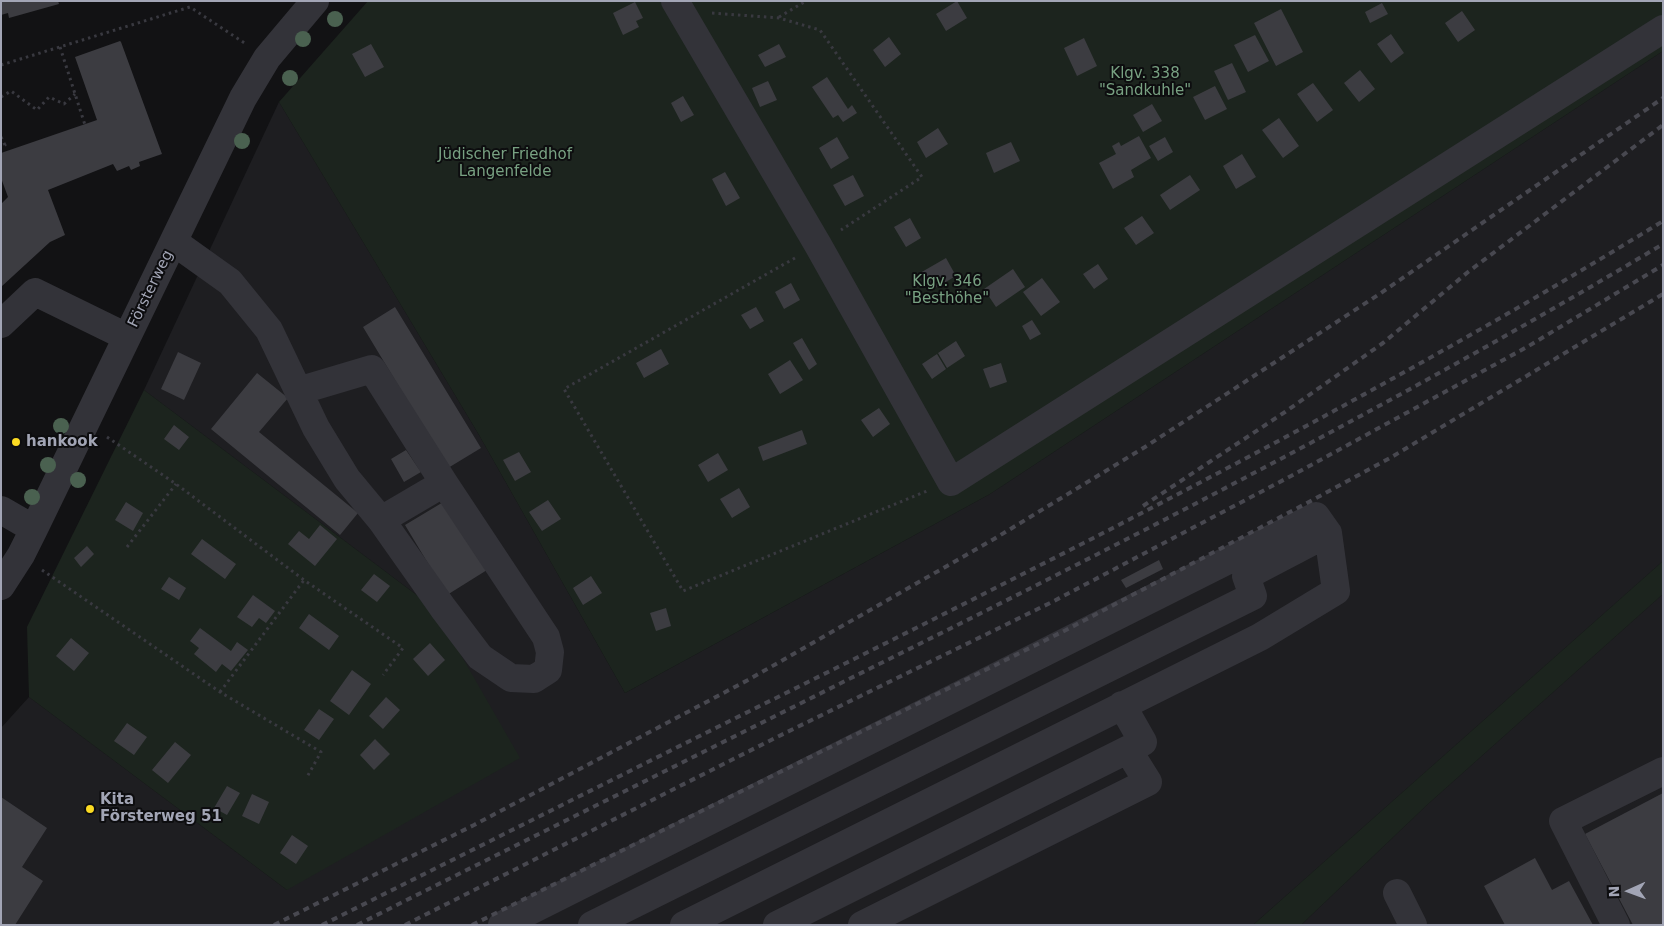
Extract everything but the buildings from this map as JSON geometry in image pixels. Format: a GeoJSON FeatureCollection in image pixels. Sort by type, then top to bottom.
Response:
{"type":"FeatureCollection","features":[{"type":"Feature","properties":{"kind":"street","name":"Försterweg"},"geometry":{"type":"LineString","coordinates":[[1,586],[34,529],[243,98],[267,58],[315,1]]}},
{"type":"Feature","properties":{"kind":"street"},"geometry":{"type":"LineString","coordinates":[[678,6],[818,245],[951,482],[1663,29]]}},
{"type":"Feature","properties":{"kind":"street"},"geometry":{"type":"LineString","coordinates":[[174,242],[230,282],[269,330],[298,391],[316,428],[347,479],[381,520],[480,657],[511,678],[534,679],[548,670],[550,652],[546,637],[444,483],[372,369],[298,391]]}},
{"type":"Feature","properties":{"kind":"street"},"geometry":{"type":"LineString","coordinates":[[1,324],[35,292],[127,337]]}},
{"type":"Feature","properties":{"kind":"street"},"geometry":{"type":"LineString","coordinates":[[381,520],[444,483]]}},
{"type":"Feature","properties":{"kind":"street"},"geometry":{"type":"LineString","coordinates":[[1,510],[34,529]]}},
{"type":"Feature","properties":{"kind":"street"},"geometry":{"type":"LineString","coordinates":[[502,925],[1316,516],[1328,533],[1336,592],[1260,637],[684,925]]}},
{"type":"Feature","properties":{"kind":"street"},"geometry":{"type":"LineString","coordinates":[[592,925],[1253,596],[1246,576],[1328,533]]}},
{"type":"Feature","properties":{"kind":"street"},"geometry":{"type":"LineString","coordinates":[[777,925],[1143,742],[1122,705]]}},
{"type":"Feature","properties":{"kind":"street"},"geometry":{"type":"LineString","coordinates":[[862,925],[1148,782],[1128,750]]}},
{"type":"Feature","properties":{"kind":"street"},"geometry":{"type":"LineString","coordinates":[[1616,925],[1563,822],[1663,771]]}},
{"type":"Feature","properties":{"kind":"street"},"geometry":{"type":"LineString","coordinates":[[1397,893],[1413,925]]}},
{"type":"Feature","properties":{"kind":"path"},"geometry":{"type":"LineString","coordinates":[[779,18],[806,1]]}},
{"type":"Feature","properties":{"kind":"path"},"geometry":{"type":"LineString","coordinates":[[678,6],[779,18],[820,30],[922,177],[818,245],[564,389],[683,591],[951,482]]}},
{"type":"Feature","properties":{"kind":"path"},"geometry":{"type":"LineString","coordinates":[[1,65],[190,7],[267,58]]}},
{"type":"Feature","properties":{"kind":"path"},"geometry":{"type":"LineString","coordinates":[[60,47],[85,125]]}},
{"type":"Feature","properties":{"kind":"path"},"geometry":{"type":"LineString","coordinates":[[1,97],[11,91],[37,110],[49,97],[64,104],[75,94]]}},
{"type":"Feature","properties":{"kind":"path"},"geometry":{"type":"LineString","coordinates":[[1,138],[5,145],[1,146]]}},
{"type":"Feature","properties":{"kind":"path"},"geometry":{"type":"LineString","coordinates":[[86,422],[176,484],[304,580],[403,648],[383,675]]}},
{"type":"Feature","properties":{"kind":"path"},"geometry":{"type":"LineString","coordinates":[[127,547],[176,484]]}},
{"type":"Feature","properties":{"kind":"path"},"geometry":{"type":"LineString","coordinates":[[20,555],[220,692],[321,752],[307,777]]}},
{"type":"Feature","properties":{"kind":"path"},"geometry":{"type":"LineString","coordinates":[[220,692],[304,580]]}},
{"type":"Feature","properties":{"kind":"shaded area"},"geometry":{"type":"Polygon","coordinates":[[[1663,51],[1663,561],[1253,925],[1,925],[1,728],[29,697],[287,890],[434,608],[144,390],[279,102],[479,435],[625,693],[990,494],[1663,51]]]}},
{"type":"Feature","properties":{"kind":"shaded area"},"geometry":{"type":"Polygon","coordinates":[[[1663,594],[1663,925],[1301,925],[1428,804],[1663,594]]]}},
{"type":"Feature","properties":{"kind":"green space","name":"Klgv. 346 \"Besthöhe\""},"geometry":{"type":"Polygon","coordinates":[[[368,1],[1663,1],[1663,51],[990,494],[625,693],[479,435],[279,102],[368,1]]]}},
{"type":"Feature","properties":{"kind":"green space"},"geometry":{"type":"Polygon","coordinates":[[[144,390],[434,608],[520,758],[287,890],[29,697],[27,627],[144,390]]]}},
{"type":"Feature","properties":{"kind":"green space"},"geometry":{"type":"Polygon","coordinates":[[[1663,561],[1663,594],[1428,804],[1301,925],[1253,925],[1663,561]]]}},
{"type":"Feature","properties":{"kind":"railway"},"geometry":{"type":"LineString","coordinates":[[274,925],[474,825],[748,680],[994,539],[1145,447],[1378,295],[1663,98]]}},
{"type":"Feature","properties":{"kind":"railway"},"geometry":{"type":"LineString","coordinates":[[1143,506],[1285,412],[1383,343],[1468,272],[1663,125]]}},
{"type":"Feature","properties":{"kind":"railway"},"geometry":{"type":"LineString","coordinates":[[322,925],[1123,523],[1342,407],[1450,347],[1663,221]]}},
{"type":"Feature","properties":{"kind":"railway"},"geometry":{"type":"LineString","coordinates":[[357,925],[1157,524],[1463,360],[1663,244]]}},
{"type":"Feature","properties":{"kind":"railway"},"geometry":{"type":"LineString","coordinates":[[405,925],[777,737],[1052,602],[1291,476],[1527,347],[1663,265]]}},
{"type":"Feature","properties":{"kind":"railway"},"geometry":{"type":"LineString","coordinates":[[472,925],[1066,630],[1307,503],[1390,458],[1663,294]]}},
{"type":"Feature","properties":{"kind":"place","name":"hankook"},"geometry":{"type":"Point","coordinates":[16,442]}},
{"type":"Feature","properties":{"kind":"place","name":"Kita Försterweg 51"},"geometry":{"type":"Point","coordinates":[90,809]}},
{"type":"Feature","properties":{"kind":"park label","name":"Klgv. 338 \"Sandkuhle\""},"geometry":{"type":"Point","coordinates":[1145,82]}},
{"type":"Feature","properties":{"kind":"park label","name":"Jüdischer Friedhof Langenfelde"},"geometry":{"type":"Point","coordinates":[505,164]}}]}
